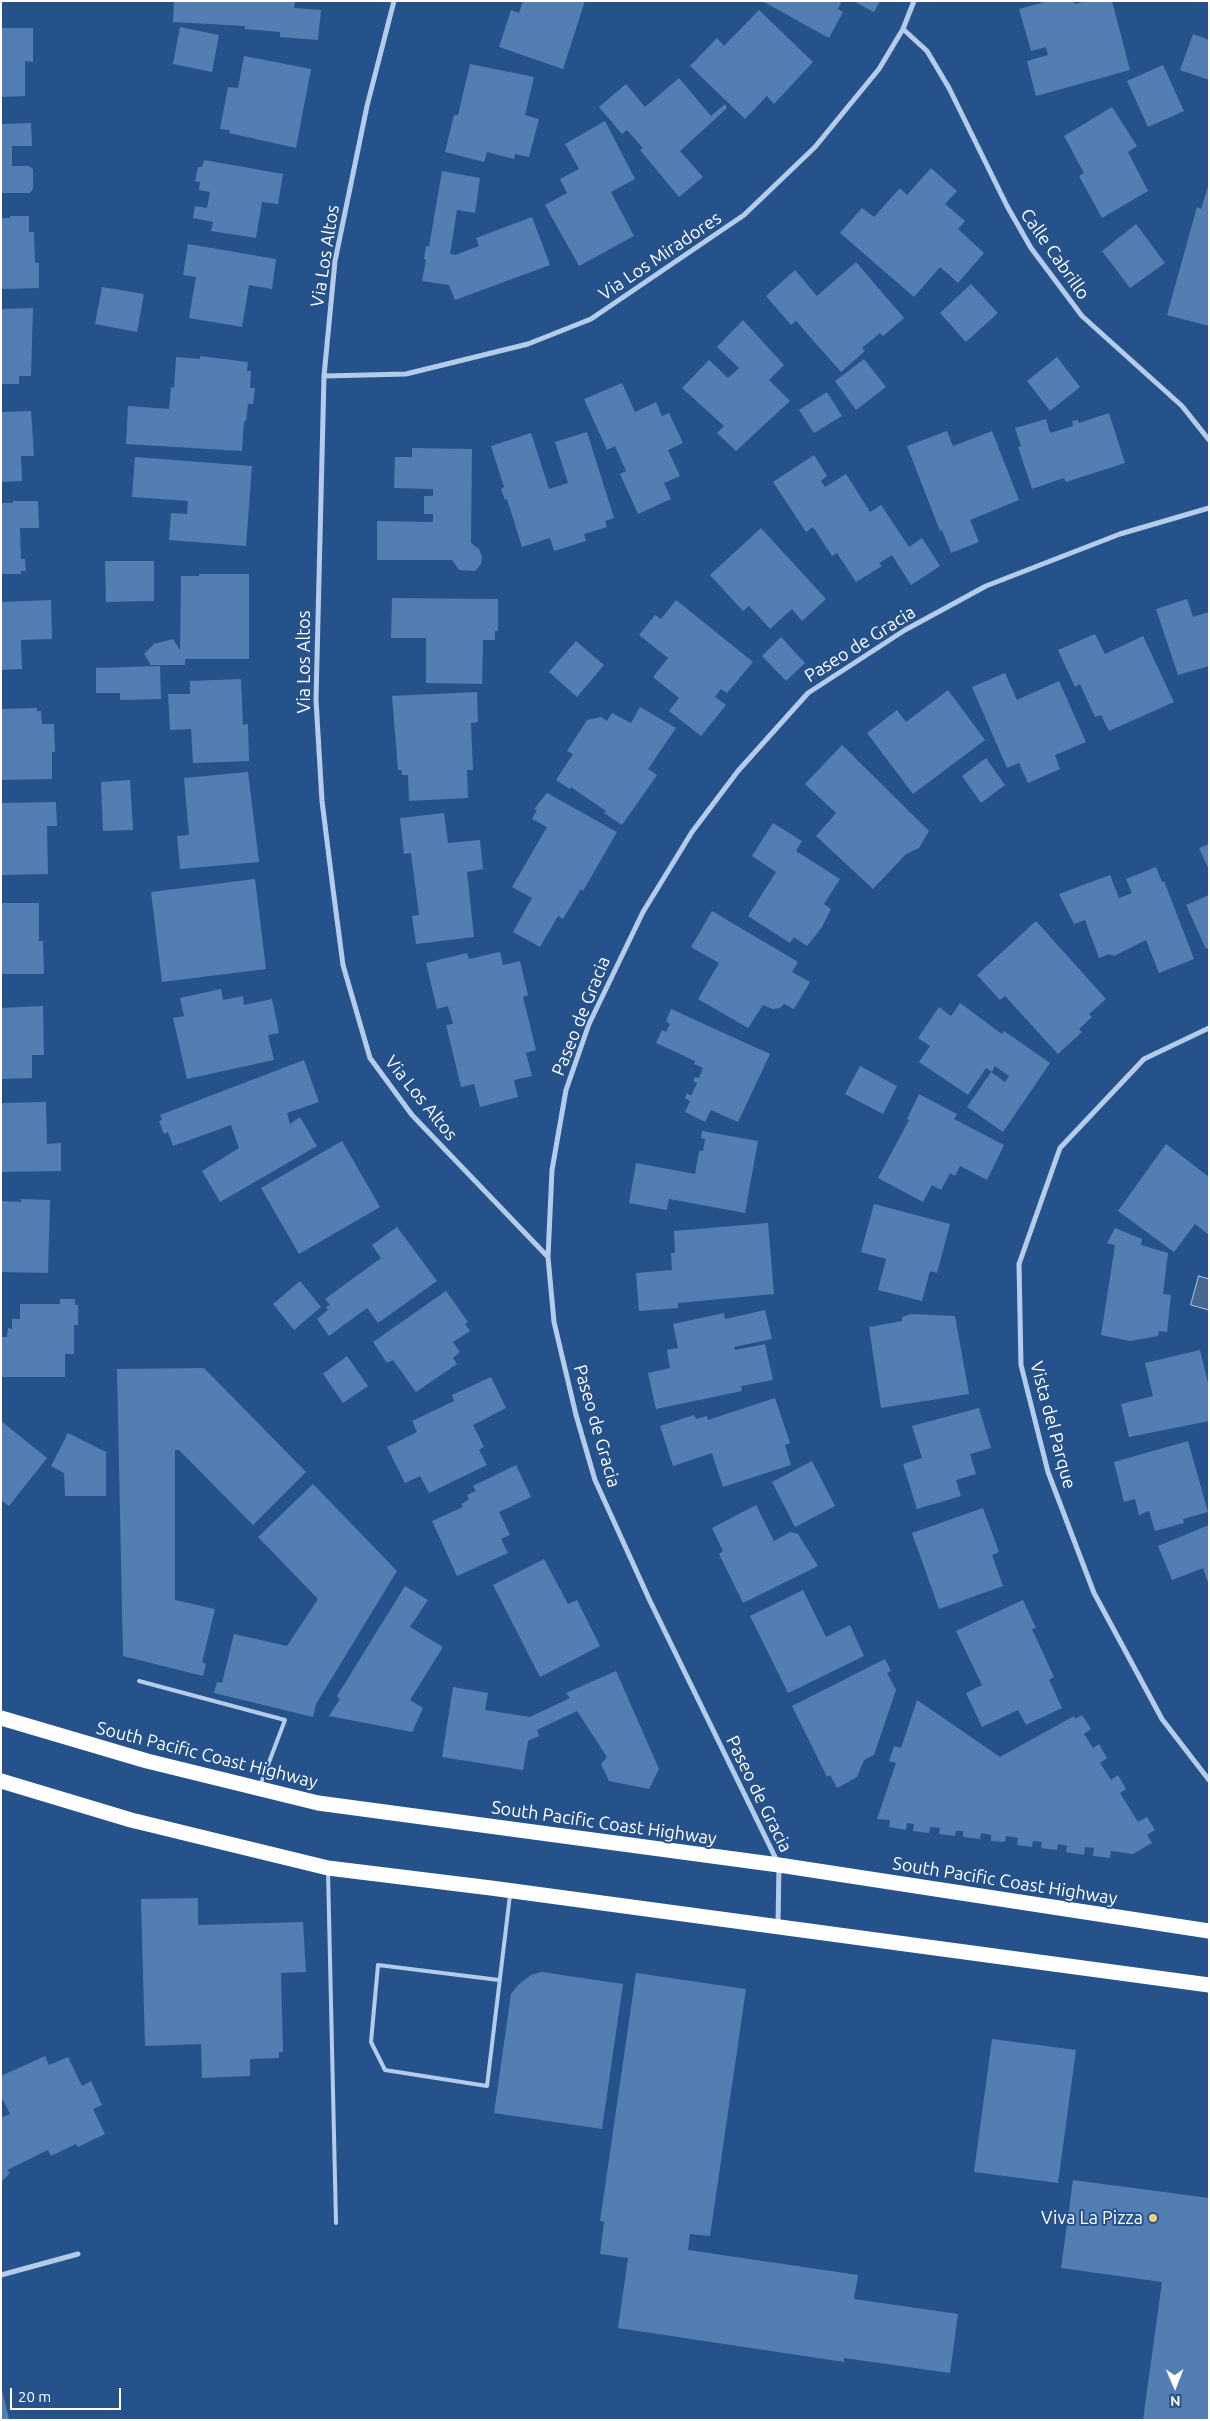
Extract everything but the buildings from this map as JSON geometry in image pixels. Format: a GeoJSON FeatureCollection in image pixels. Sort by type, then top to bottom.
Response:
{"type":"FeatureCollection","features":[{"type":"Feature","properties":{"kind":"highway","name":"South Pacific Coast Highway"},"geometry":{"type":"LineString","coordinates":[[1,1718],[147,1761],[318,1803],[779,1865],[1209,1931]]}},
{"type":"Feature","properties":{"kind":"highway"},"geometry":{"type":"LineString","coordinates":[[1,1781],[132,1820],[328,1868],[510,1890],[1209,1985]]}},
{"type":"Feature","properties":{"kind":"street","name":"Via Los Altos"},"geometry":{"type":"LineString","coordinates":[[394,1],[367,106],[336,260],[324,376],[316,700],[322,801],[343,965],[370,1058],[412,1115],[548,1257]]}},
{"type":"Feature","properties":{"kind":"street","name":"Via Los Miradores"},"geometry":{"type":"LineString","coordinates":[[324,376],[406,374],[528,344],[591,319],[744,215],[815,147],[878,69],[903,29],[914,1]]}},
{"type":"Feature","properties":{"kind":"street","name":"Calle Cabrillo"},"geometry":{"type":"LineString","coordinates":[[903,29],[927,51],[949,88],[1006,206],[1031,248],[1082,316],[1182,406],[1209,440]]}},
{"type":"Feature","properties":{"kind":"street","name":"Paseo de Gracia"},"geometry":{"type":"LineString","coordinates":[[778,1927],[779,1865],[650,1601],[595,1480],[576,1414],[554,1322],[548,1257],[552,1170],[565,1099],[589,1024],[643,912],[692,832],[738,771],[808,693],[905,630],[986,586],[1120,534],[1209,508]]}},
{"type":"Feature","properties":{"kind":"street","name":"Vista del Parque"},"geometry":{"type":"LineString","coordinates":[[1209,1028],[1144,1060],[1060,1148],[1019,1264],[1021,1365],[1048,1472],[1094,1593],[1162,1719],[1209,1780]]}},
{"type":"Feature","properties":{"kind":"street"},"geometry":{"type":"LineString","coordinates":[[1,2275],[78,2254]]}},
{"type":"Feature","properties":{"kind":"lane"},"geometry":{"type":"LineString","coordinates":[[139,1681],[284,1720],[260,1788]]}},
{"type":"Feature","properties":{"kind":"lane"},"geometry":{"type":"LineString","coordinates":[[328,1868],[336,2223]]}},
{"type":"Feature","properties":{"kind":"lane"},"geometry":{"type":"LineString","coordinates":[[499,1980],[378,1964],[371,2042],[385,2070],[487,2086],[510,1890]]}},
{"type":"Feature","properties":{"kind":"water"},"geometry":{"type":"Polygon","coordinates":[[[1199,1276],[1209,1279],[1209,1310],[1191,1305],[1199,1276]]]}},
{"type":"Feature","properties":{"kind":"place","name":"Viva La Pizza"},"geometry":{"type":"Point","coordinates":[1153,2218]}}]}
